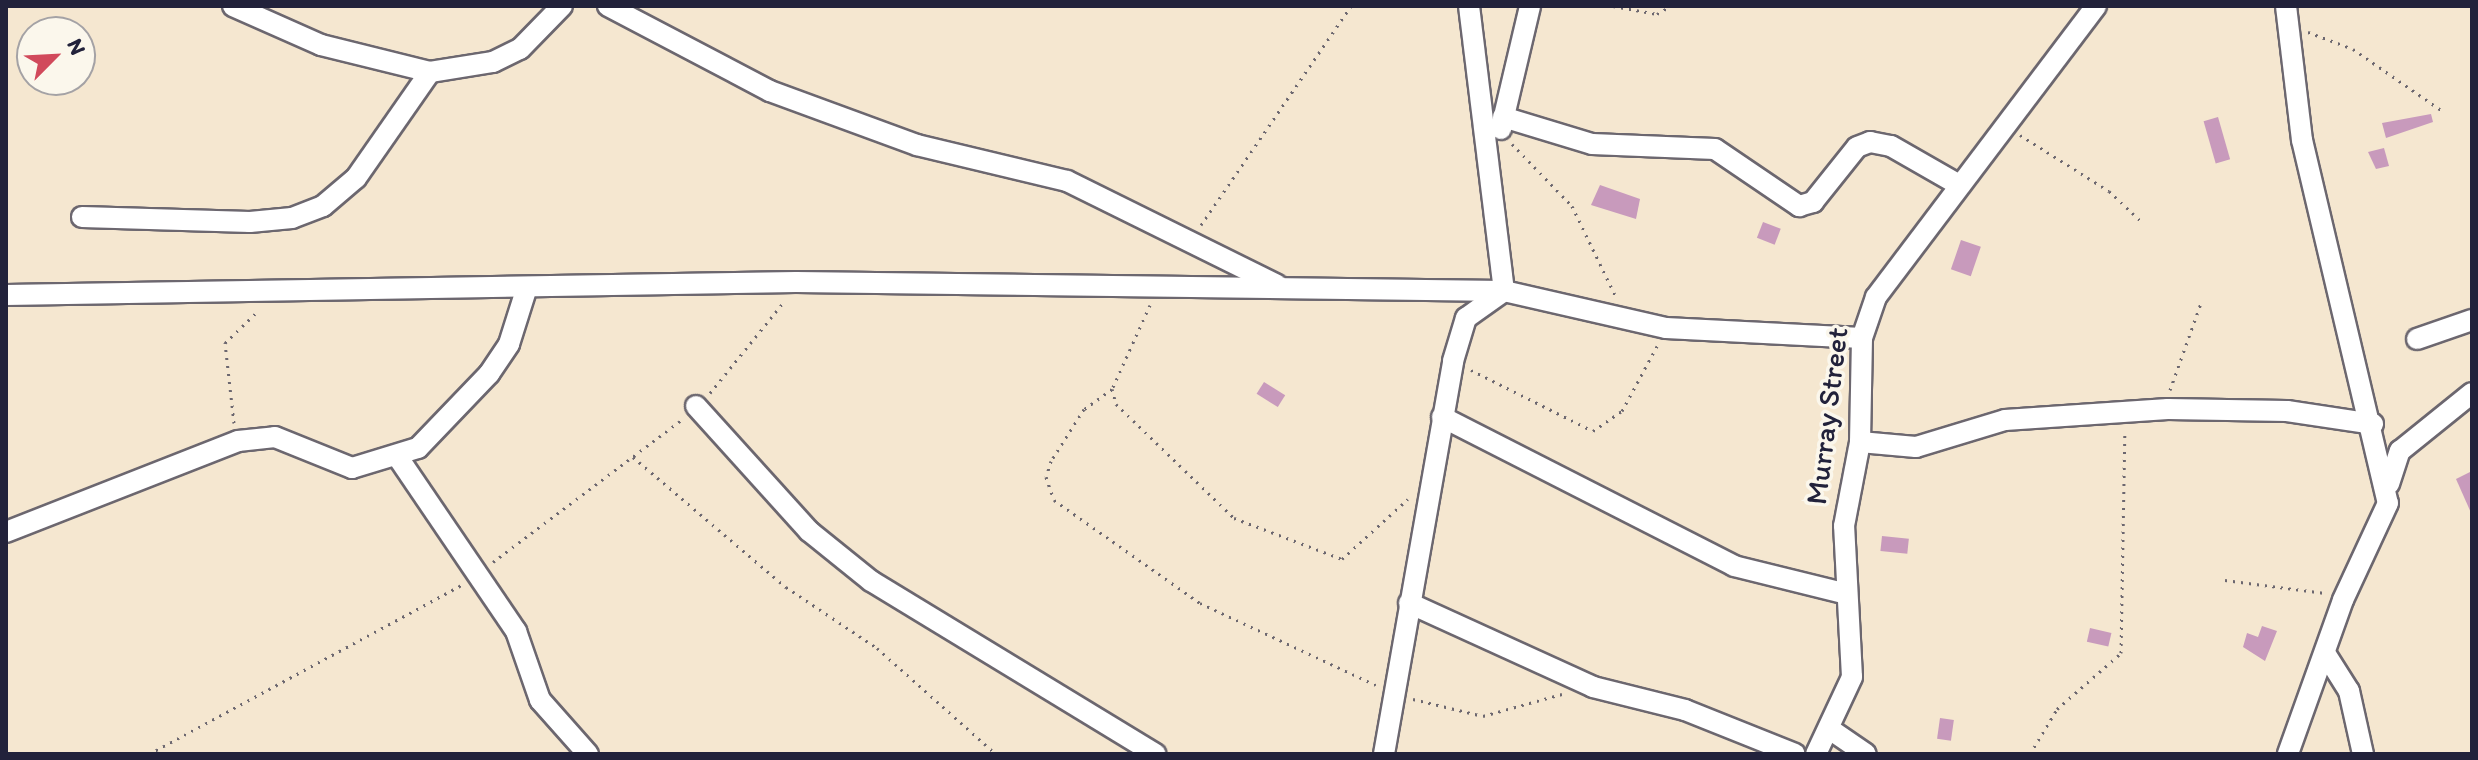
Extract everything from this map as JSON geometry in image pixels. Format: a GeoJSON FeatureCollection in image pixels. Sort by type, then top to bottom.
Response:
{"type":"FeatureCollection","features":[{"type":"Feature","properties":{"kind":"street"},"geometry":{"type":"LineString","coordinates":[[233,6],[321,45],[430,72],[493,62],[520,49],[562,6]]}},
{"type":"Feature","properties":{"kind":"street"},"geometry":{"type":"LineString","coordinates":[[608,6],[770,91],[917,145],[1067,181],[1280,287]]}},
{"type":"Feature","properties":{"kind":"street"},"geometry":{"type":"LineString","coordinates":[[1469,6],[1504,291]]}},
{"type":"Feature","properties":{"kind":"street"},"geometry":{"type":"LineString","coordinates":[[1491,168],[1530,6]]}},
{"type":"Feature","properties":{"kind":"street","name":"Murray Street"},"geometry":{"type":"LineString","coordinates":[[1816,754],[1831,730],[1852,677],[1844,526],[1860,442],[1862,338],[1892,269],[2096,6]]}},
{"type":"Feature","properties":{"kind":"street"},"geometry":{"type":"LineString","coordinates":[[2286,15],[2353,376],[2373,424],[2387,492],[2387,515],[2343,600],[2288,754]]}},
{"type":"Feature","properties":{"kind":"street"},"geometry":{"type":"LineString","coordinates":[[82,217],[250,222],[323,206],[356,178],[430,72]]}},
{"type":"Feature","properties":{"kind":"street"},"geometry":{"type":"LineString","coordinates":[[1502,124],[1592,144],[1715,149],[1805,207],[1857,147],[1870,142],[1959,185]]}},
{"type":"Feature","properties":{"kind":"street"},"geometry":{"type":"LineString","coordinates":[[6,295],[526,290],[796,282],[1504,291],[1666,328],[1862,338]]}},
{"type":"Feature","properties":{"kind":"street"},"geometry":{"type":"LineString","coordinates":[[6,532],[238,441],[286,440],[345,467],[397,456],[431,440],[470,399],[509,344],[526,290]]}},
{"type":"Feature","properties":{"kind":"street"},"geometry":{"type":"LineString","coordinates":[[1384,754],[1402,675],[1409,603],[1453,361],[1466,318],[1504,291]]}},
{"type":"Feature","properties":{"kind":"street"},"geometry":{"type":"LineString","coordinates":[[2417,339],[2472,320]]}},
{"type":"Feature","properties":{"kind":"street"},"geometry":{"type":"LineString","coordinates":[[2387,492],[2398,453],[2472,393]]}},
{"type":"Feature","properties":{"kind":"street"},"geometry":{"type":"LineString","coordinates":[[696,406],[809,531],[871,581],[1155,754]]}},
{"type":"Feature","properties":{"kind":"street"},"geometry":{"type":"LineString","coordinates":[[1860,442],[1916,447],[2005,420],[2125,416],[2168,409],[2337,415],[2373,424]]}},
{"type":"Feature","properties":{"kind":"street"},"geometry":{"type":"LineString","coordinates":[[1442,417],[1639,511],[1704,553],[1777,580],[1847,594]]}},
{"type":"Feature","properties":{"kind":"street"},"geometry":{"type":"LineString","coordinates":[[397,456],[516,631],[533,688],[578,750]]}},
{"type":"Feature","properties":{"kind":"street"},"geometry":{"type":"LineString","coordinates":[[1409,603],[1593,687],[1685,710],[1795,754]]}},
{"type":"Feature","properties":{"kind":"street"},"geometry":{"type":"LineString","coordinates":[[2325,653],[2354,704],[2363,754]]}},
{"type":"Feature","properties":{"kind":"street"},"geometry":{"type":"LineString","coordinates":[[1831,730],[1866,754]]}},
{"type":"Feature","properties":{"kind":"path"},"geometry":{"type":"LineString","coordinates":[[1190,241],[1351,6]]}},
{"type":"Feature","properties":{"kind":"path"},"geometry":{"type":"LineString","coordinates":[[1613,6],[1657,14],[1671,6]]}},
{"type":"Feature","properties":{"kind":"path"},"geometry":{"type":"LineString","coordinates":[[2286,15],[2336,40],[2441,110]]}},
{"type":"Feature","properties":{"kind":"path"},"geometry":{"type":"LineString","coordinates":[[1502,124],[1592,236],[1622,320]]}},
{"type":"Feature","properties":{"kind":"path"},"geometry":{"type":"LineString","coordinates":[[2005,125],[2109,191],[2143,223]]}},
{"type":"Feature","properties":{"kind":"path"},"geometry":{"type":"LineString","coordinates":[[149,754],[357,638],[425,611],[476,574],[696,406],[740,363],[796,282]]}},
{"type":"Feature","properties":{"kind":"path"},"geometry":{"type":"LineString","coordinates":[[1158,289],[1112,389],[1084,409],[1051,461],[1046,477],[1054,500],[1200,603],[1398,695]]}},
{"type":"Feature","properties":{"kind":"path"},"geometry":{"type":"LineString","coordinates":[[238,441],[225,343],[285,291]]}},
{"type":"Feature","properties":{"kind":"path"},"geometry":{"type":"LineString","coordinates":[[2168,409],[2173,369],[2201,303]]}},
{"type":"Feature","properties":{"kind":"path"},"geometry":{"type":"LineString","coordinates":[[1453,361],[1593,431],[1608,428],[1622,411],[1666,328]]}},
{"type":"Feature","properties":{"kind":"path"},"geometry":{"type":"LineString","coordinates":[[1112,389],[1116,404],[1234,518],[1332,556],[1351,557],[1395,505],[1427,494]]}},
{"type":"Feature","properties":{"kind":"path"},"geometry":{"type":"LineString","coordinates":[[2030,754],[2057,709],[2121,653],[2125,416]]}},
{"type":"Feature","properties":{"kind":"path"},"geometry":{"type":"LineString","coordinates":[[633,457],[786,587],[888,657],[996,754]]}},
{"type":"Feature","properties":{"kind":"path"},"geometry":{"type":"LineString","coordinates":[[2225,580],[2308,586],[2343,600]]}},
{"type":"Feature","properties":{"kind":"path"},"geometry":{"type":"LineString","coordinates":[[1402,675],[1422,707],[1471,715],[1593,687]]}},
{"type":"Feature","properties":{"kind":"building"},"geometry":{"type":"Polygon","coordinates":[[[2431,114],[2433,122],[2386,138],[2382,123],[2431,114]]]}},
{"type":"Feature","properties":{"kind":"building"},"geometry":{"type":"Polygon","coordinates":[[[2218,117],[2230,159],[2216,163],[2204,121],[2218,117]]]}},
{"type":"Feature","properties":{"kind":"building"},"geometry":{"type":"Polygon","coordinates":[[[2384,148],[2389,166],[2376,169],[2368,152],[2384,148]]]}},
{"type":"Feature","properties":{"kind":"building"},"geometry":{"type":"Polygon","coordinates":[[[1600,185],[1640,199],[1636,219],[1591,205],[1600,185]]]}},
{"type":"Feature","properties":{"kind":"building"},"geometry":{"type":"Polygon","coordinates":[[[1763,222],[1781,229],[1775,245],[1757,238],[1763,222]]]}},
{"type":"Feature","properties":{"kind":"building"},"geometry":{"type":"Polygon","coordinates":[[[1961,240],[1981,247],[1971,276],[1951,269],[1961,240]]]}},
{"type":"Feature","properties":{"kind":"building"},"geometry":{"type":"Polygon","coordinates":[[[1264,382],[1285,395],[1278,407],[1257,394],[1264,382]]]}},
{"type":"Feature","properties":{"kind":"building"},"geometry":{"type":"Polygon","coordinates":[[[2472,471],[2472,515],[2456,479],[2472,471]]]}},
{"type":"Feature","properties":{"kind":"building"},"geometry":{"type":"Polygon","coordinates":[[[1882,536],[1909,539],[1907,554],[1880,551],[1882,536]]]}},
{"type":"Feature","properties":{"kind":"building"},"geometry":{"type":"Polygon","coordinates":[[[2262,626],[2277,631],[2265,661],[2243,647],[2247,633],[2258,637],[2262,626]]]}},
{"type":"Feature","properties":{"kind":"building"},"geometry":{"type":"Polygon","coordinates":[[[2090,628],[2111,633],[2108,647],[2087,642],[2090,628]]]}},
{"type":"Feature","properties":{"kind":"building"},"geometry":{"type":"Polygon","coordinates":[[[1940,718],[1954,720],[1951,741],[1937,739],[1940,718]]]}}]}
